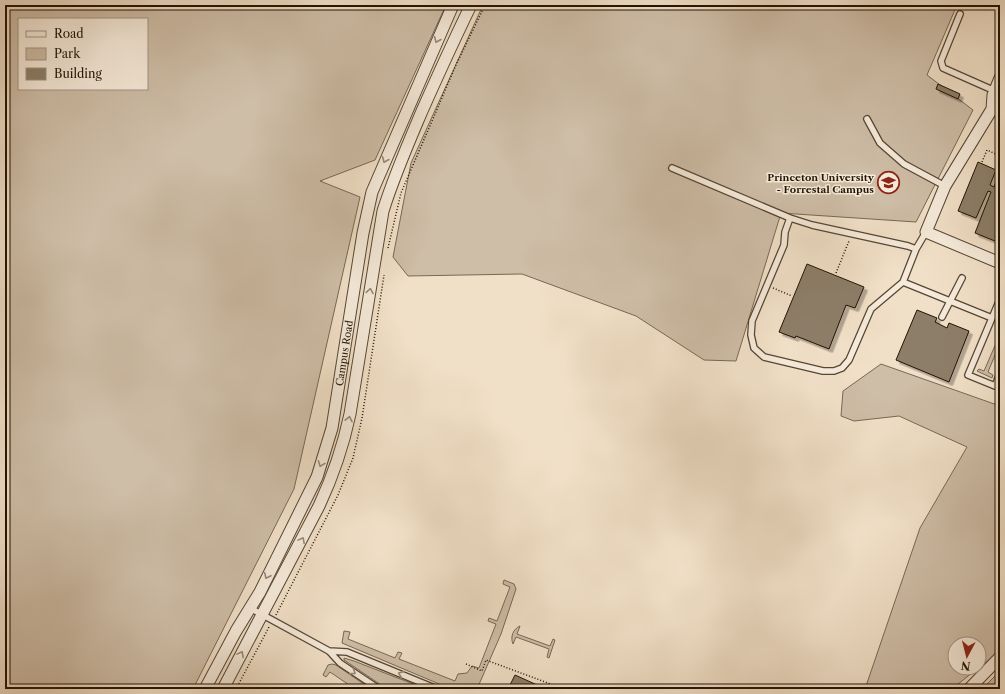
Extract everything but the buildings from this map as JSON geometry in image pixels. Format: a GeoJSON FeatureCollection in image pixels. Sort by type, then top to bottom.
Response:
{"type":"FeatureCollection","features":[{"type":"Feature","properties":{"kind":"street","name":"Campus Road"},"geometry":{"type":"LineString","coordinates":[[205,689],[260,592],[317,476],[325,454],[332,428],[364,227],[372,192],[453,5]]}},
{"type":"Feature","properties":{"kind":"street","name":"Campus Road"},"geometry":{"type":"LineString","coordinates":[[223,689],[332,479],[343,446],[350,414],[383,211],[391,185],[409,141],[451,45],[471,5]]}},
{"type":"Feature","properties":{"kind":"street"},"geometry":{"type":"LineString","coordinates":[[998,84],[996,111],[945,186],[926,232],[1000,263]]}},
{"type":"Feature","properties":{"kind":"street"},"geometry":{"type":"LineString","coordinates":[[969,689],[1000,657]]}},
{"type":"Feature","properties":{"kind":"lane"},"geometry":{"type":"LineString","coordinates":[[960,14],[941,61],[943,68],[998,84]]}},
{"type":"Feature","properties":{"kind":"lane"},"geometry":{"type":"LineString","coordinates":[[867,119],[880,144],[904,164],[945,186]]}},
{"type":"Feature","properties":{"kind":"lane"},"geometry":{"type":"LineString","coordinates":[[672,168],[790,218],[812,225],[916,249]]}},
{"type":"Feature","properties":{"kind":"lane"},"geometry":{"type":"LineString","coordinates":[[790,218],[784,232],[784,245],[752,321],[751,335],[754,348],[764,357],[822,371],[842,368],[849,360],[871,310],[903,282],[916,249],[926,232]]}},
{"type":"Feature","properties":{"kind":"lane"},"geometry":{"type":"LineString","coordinates":[[942,317],[962,278]]}},
{"type":"Feature","properties":{"kind":"lane"},"geometry":{"type":"LineString","coordinates":[[903,282],[992,318]]}},
{"type":"Feature","properties":{"kind":"lane"},"geometry":{"type":"LineString","coordinates":[[1000,299],[968,375],[995,386],[1000,373]]}},
{"type":"Feature","properties":{"kind":"lane"},"geometry":{"type":"LineString","coordinates":[[250,608],[329,652],[340,664],[379,689]]}},
{"type":"Feature","properties":{"kind":"lane"},"geometry":{"type":"LineString","coordinates":[[329,652],[347,652],[437,689]]}},
{"type":"Feature","properties":{"kind":"path"},"geometry":{"type":"LineString","coordinates":[[982,162],[987,150],[1000,156]]}},
{"type":"Feature","properties":{"kind":"path"},"geometry":{"type":"LineString","coordinates":[[836,273],[852,234]]}},
{"type":"Feature","properties":{"kind":"path"},"geometry":{"type":"LineString","coordinates":[[767,286],[792,296]]}},
{"type":"Feature","properties":{"kind":"path"},"geometry":{"type":"LineString","coordinates":[[466,664],[482,671],[486,660],[564,689]]}},
{"type":"Feature","properties":{"kind":"green space"},"geometry":{"type":"Polygon","coordinates":[[[5,5],[446,5],[375,160],[320,181],[360,197],[294,489],[193,689],[5,689],[5,522],[8,515],[5,513],[5,5]]]}},
{"type":"Feature","properties":{"kind":"green space"},"geometry":{"type":"Polygon","coordinates":[[[483,5],[957,5],[927,75],[973,110],[916,222],[781,213],[736,361],[704,360],[636,316],[522,274],[408,276],[393,257],[411,163],[483,5]]]}},
{"type":"Feature","properties":{"kind":"green space"},"geometry":{"type":"Polygon","coordinates":[[[1000,334],[1000,343],[988,372],[993,375],[992,378],[977,371],[979,369],[984,371],[1000,334]]]}},
{"type":"Feature","properties":{"kind":"green space"},"geometry":{"type":"Polygon","coordinates":[[[881,364],[1000,406],[1000,651],[987,662],[987,636],[947,636],[947,676],[968,676],[952,689],[865,689],[920,528],[967,447],[899,416],[854,421],[841,416],[843,391],[881,364]]]}},
{"type":"Feature","properties":{"kind":"green space"},"geometry":{"type":"Polygon","coordinates":[[[504,580],[514,584],[516,589],[501,634],[477,689],[451,689],[342,643],[344,631],[350,632],[348,639],[395,658],[398,652],[402,653],[399,659],[455,681],[458,674],[467,673],[472,666],[479,668],[496,624],[488,621],[489,618],[497,621],[510,587],[503,584],[504,580]]]}},
{"type":"Feature","properties":{"kind":"green space"},"geometry":{"type":"Polygon","coordinates":[[[520,626],[517,634],[550,646],[553,639],[555,640],[549,658],[547,657],[549,649],[516,637],[513,644],[513,634],[520,626]]]}},
{"type":"Feature","properties":{"kind":"green space"},"geometry":{"type":"Polygon","coordinates":[[[344,658],[426,689],[387,689],[344,660],[344,658]]]}},
{"type":"Feature","properties":{"kind":"green space"},"geometry":{"type":"Polygon","coordinates":[[[328,665],[336,665],[371,689],[355,689],[330,672],[326,677],[323,675],[328,665]]]}},
{"type":"Feature","properties":{"kind":"green space"},"geometry":{"type":"Polygon","coordinates":[[[1000,671],[1000,689],[982,689],[1000,671]]]}},
{"type":"Feature","properties":{"kind":"place","name":"Princeton University - Forrestal Campus"},"geometry":{"type":"Point","coordinates":[889,183]}}]}
